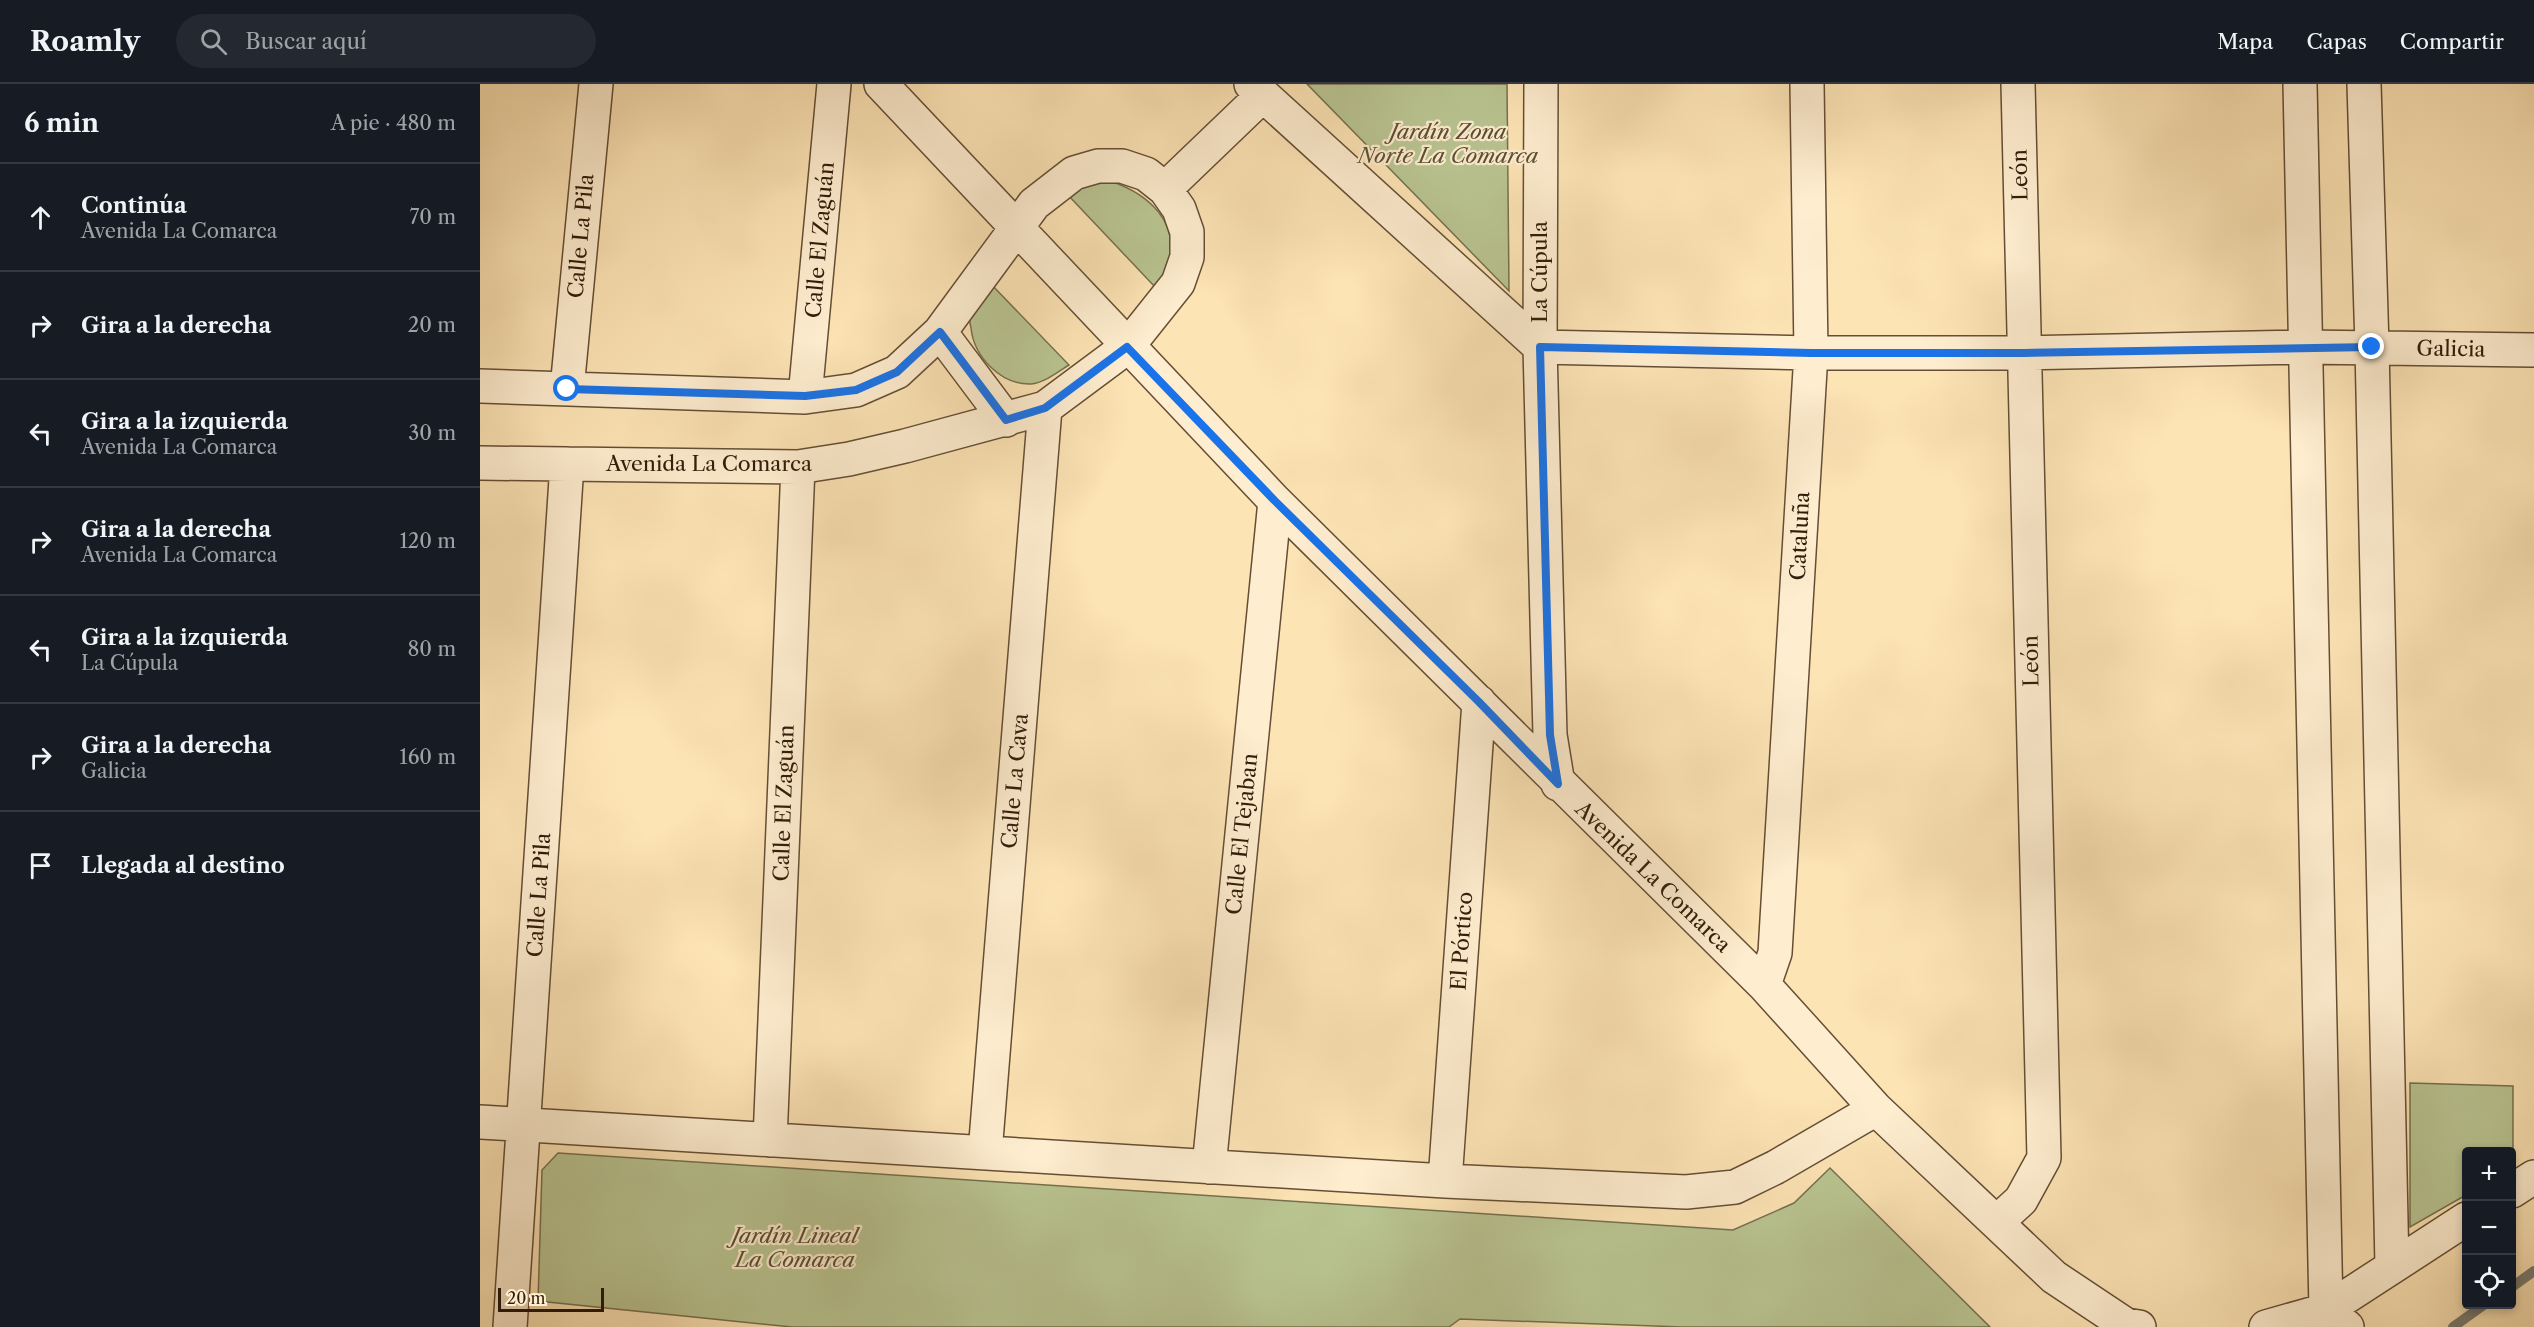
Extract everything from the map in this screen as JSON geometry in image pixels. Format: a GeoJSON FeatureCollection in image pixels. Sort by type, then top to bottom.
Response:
{"type":"FeatureCollection","features":[{"type":"Feature","properties":{"kind":"street","name":"Calle La Pila"},"geometry":{"type":"LineString","coordinates":[[567,389],[596,84]]}},
{"type":"Feature","properties":{"kind":"street","name":"Calle El Zaguán"},"geometry":{"type":"LineString","coordinates":[[805,396],[834,84]]}},
{"type":"Feature","properties":{"kind":"street","name":"Avenida La Comarca"},"geometry":{"type":"LineString","coordinates":[[881,84],[1127,347],[1275,501],[1479,702],[1558,784],[1764,985],[1876,1109],[2054,1277],[2126,1325],[2139,1327]]}},
{"type":"Feature","properties":{"kind":"street","name":"La Cúpula"},"geometry":{"type":"LineString","coordinates":[[1541,84],[1540,347],[1550,735],[1558,784]]}},
{"type":"Feature","properties":{"kind":"street","name":"Cataluña"},"geometry":{"type":"LineString","coordinates":[[1764,985],[1775,953],[1811,353],[1808,84]]}},
{"type":"Feature","properties":{"kind":"street","name":"León"},"geometry":{"type":"LineString","coordinates":[[1997,1222],[2021,1200],[2044,1158],[2018,84]]}},
{"type":"Feature","properties":{"kind":"street"},"geometry":{"type":"LineString","coordinates":[[2300,84],[2304,347],[2337,1318]]}},
{"type":"Feature","properties":{"kind":"street"},"geometry":{"type":"LineString","coordinates":[[2364,84],[2392,1266]]}},
{"type":"Feature","properties":{"kind":"street"},"geometry":{"type":"LineString","coordinates":[[1165,189],[1257,90],[1540,347]]}},
{"type":"Feature","properties":{"kind":"street"},"geometry":{"type":"LineString","coordinates":[[480,386],[805,396],[856,390],[897,372],[940,332],[1034,204],[1054,186],[1074,173],[1098,166],[1122,166],[1146,174],[1165,189],[1179,209],[1187,232],[1186,257],[1178,283],[1127,347]]}},
{"type":"Feature","properties":{"kind":"street"},"geometry":{"type":"LineString","coordinates":[[940,332],[1006,420]]}},
{"type":"Feature","properties":{"kind":"street","name":"Avenida La Comarca"},"geometry":{"type":"LineString","coordinates":[[480,463],[798,467],[849,459],[1045,408],[1127,347]]}},
{"type":"Feature","properties":{"kind":"street","name":"Galicia"},"geometry":{"type":"LineString","coordinates":[[1540,347],[1811,353],[2024,353],[2304,347],[2534,350]]}},
{"type":"Feature","properties":{"kind":"street","name":"Calle La Cava"},"geometry":{"type":"LineString","coordinates":[[985,1153],[1045,408]]}},
{"type":"Feature","properties":{"kind":"street","name":"Calle La Pila"},"geometry":{"type":"LineString","coordinates":[[510,1327],[567,464]]}},
{"type":"Feature","properties":{"kind":"street","name":"Calle El Zaguán"},"geometry":{"type":"LineString","coordinates":[[770,1140],[798,467]]}},
{"type":"Feature","properties":{"kind":"street","name":"Calle El Tejaban"},"geometry":{"type":"LineString","coordinates":[[1209,1167],[1275,501]]}},
{"type":"Feature","properties":{"kind":"street","name":"El Pórtico"},"geometry":{"type":"LineString","coordinates":[[1445,1181],[1479,702]]}},
{"type":"Feature","properties":{"kind":"street"},"geometry":{"type":"LineString","coordinates":[[480,1122],[1445,1181],[1686,1192],[1735,1187],[1776,1167],[1876,1109]]}},
{"type":"Feature","properties":{"kind":"street"},"geometry":{"type":"LineString","coordinates":[[2516,1188],[2534,1176]]}},
{"type":"Feature","properties":{"kind":"street"},"geometry":{"type":"LineString","coordinates":[[2266,1327],[2337,1318],[2392,1266],[2462,1222]]}},
{"type":"Feature","properties":{"kind":"green space","name":"Jardín Zona Norte La Comarca"},"geometry":{"type":"Polygon","coordinates":[[[1307,84],[1507,84],[1509,291],[1307,84]]]}},
{"type":"Feature","properties":{"kind":"green space"},"geometry":{"type":"Polygon","coordinates":[[[1113,182],[1126,187],[1149,202],[1165,223],[1170,235],[1171,248],[1167,266],[1156,288],[1067,194],[1092,183],[1113,182]]]}},
{"type":"Feature","properties":{"kind":"green space"},"geometry":{"type":"Polygon","coordinates":[[[989,282],[1069,365],[1046,379],[1031,384],[1009,380],[983,359],[973,339],[970,314],[989,282]]]}},
{"type":"Feature","properties":{"kind":"green space"},"geometry":{"type":"Polygon","coordinates":[[[2410,1083],[2513,1086],[2513,1147],[2462,1147],[2462,1197],[2410,1227],[2410,1083]]]}},
{"type":"Feature","properties":{"kind":"green space","name":"Jardín Lineal La Comarca"},"geometry":{"type":"Polygon","coordinates":[[[558,1153],[1733,1230],[1794,1203],[1830,1168],[1990,1327],[1682,1327],[1460,1319],[1449,1327],[792,1327],[538,1301],[542,1170],[558,1153]]]}},
{"type":"Feature","properties":{"kind":"waterway"},"geometry":{"type":"LineString","coordinates":[[2516,1284],[2534,1271]]}},
{"type":"Feature","properties":{"kind":"waterway"},"geometry":{"type":"LineString","coordinates":[[2453,1327],[2478,1309]]}},
{"type":"Feature","properties":{"kind":"route"},"geometry":{"type":"LineString","coordinates":[[567,389],[805,396],[856,390],[897,372],[940,332],[1006,420],[1045,408],[1127,347],[1275,501],[1479,702],[1558,784],[1550,735],[1540,347],[1811,353],[2024,353],[2372,347]]}}]}
